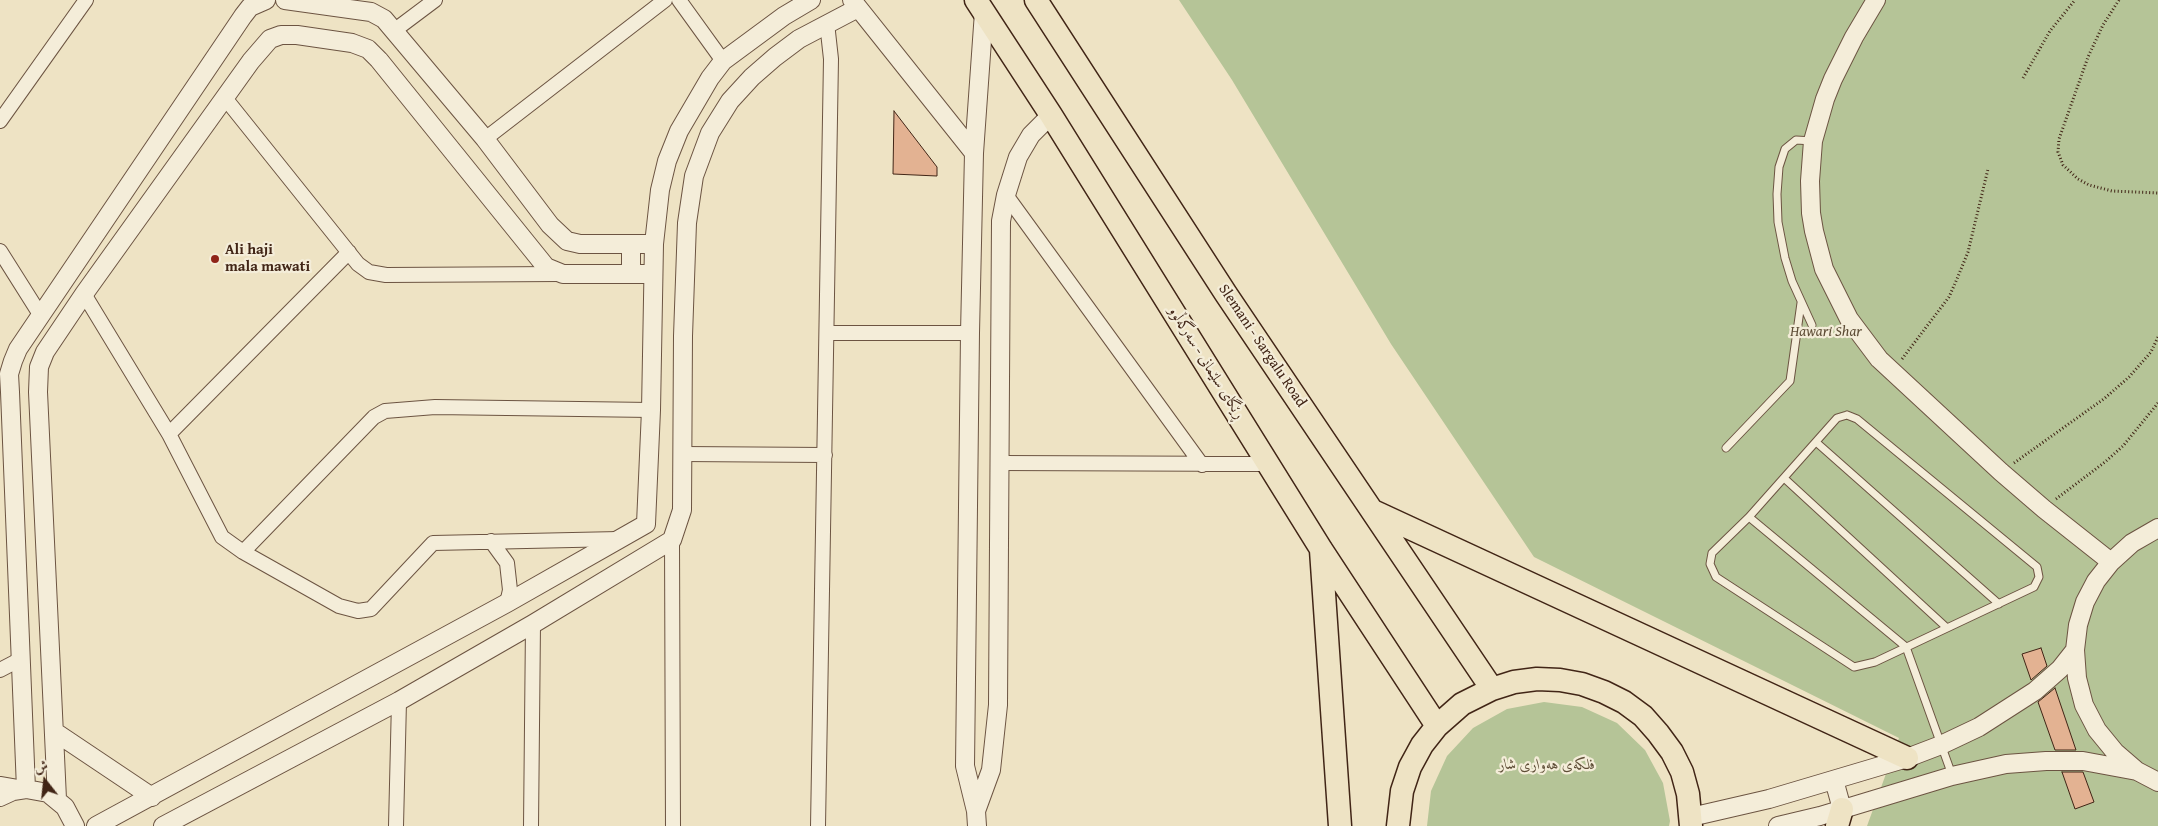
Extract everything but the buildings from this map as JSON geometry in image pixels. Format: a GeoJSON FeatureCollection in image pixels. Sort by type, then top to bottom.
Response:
{"type":"FeatureCollection","features":[{"type":"Feature","properties":{"kind":"main road","name":"Slemani - Sargalu Road"},"geometry":{"type":"LineString","coordinates":[[1036,0],[1226,294],[1492,689]]}},
{"type":"Feature","properties":{"kind":"main road","name":"ڕێگای سلێمانی - سەرگەڵوو"},"geometry":{"type":"LineString","coordinates":[[980,6],[1051,115],[1321,548],[1437,726]]}},
{"type":"Feature","properties":{"kind":"main road"},"geometry":{"type":"LineString","coordinates":[[1373,511],[1907,758]]}},
{"type":"Feature","properties":{"kind":"main road"},"geometry":{"type":"LineString","coordinates":[[1321,548],[1340,826]]}},
{"type":"Feature","properties":{"kind":"main road"},"geometry":{"type":"LineString","coordinates":[[1398,826],[1402,791],[1410,767],[1422,745],[1437,726],[1462,704],[1492,689],[1514,682],[1537,679],[1560,680],[1590,686],[1624,702],[1653,727],[1672,752],[1684,780],[1691,822]]}},
{"type":"Feature","properties":{"kind":"street"},"geometry":{"type":"LineString","coordinates":[[0,121],[86,0]]}},
{"type":"Feature","properties":{"kind":"street"},"geometry":{"type":"LineString","coordinates":[[285,0],[372,12],[384,19],[485,139],[550,225],[567,242],[580,244],[654,244]]}},
{"type":"Feature","properties":{"kind":"street"},"geometry":{"type":"LineString","coordinates":[[395,30],[435,0]]}},
{"type":"Feature","properties":{"kind":"street"},"geometry":{"type":"LineString","coordinates":[[485,139],[665,0]]}},
{"type":"Feature","properties":{"kind":"street"},"geometry":{"type":"LineString","coordinates":[[680,0],[723,61]]}},
{"type":"Feature","properties":{"kind":"street"},"geometry":{"type":"LineString","coordinates":[[96,826],[507,604],[646,524],[651,410],[654,244],[660,190],[667,161],[679,131],[710,78],[723,61],[784,16],[811,0],[827,23],[831,59],[828,333],[824,455],[818,826]]}},
{"type":"Feature","properties":{"kind":"street"},"geometry":{"type":"LineString","coordinates":[[1876,0],[1854,37],[1833,79],[1813,141],[1810,181],[1811,213],[1824,269],[1840,304],[1854,327],[1868,347],[1892,372],[2002,472],[2111,562]]}},
{"type":"Feature","properties":{"kind":"street"},"geometry":{"type":"LineString","coordinates":[[26,789],[9,374],[18,350],[243,16],[250,7],[261,1]]}},
{"type":"Feature","properties":{"kind":"street"},"geometry":{"type":"LineString","coordinates":[[673,826],[672,540],[682,510],[683,336],[686,242],[694,176],[710,133],[730,101],[752,77],[775,57],[855,4],[974,153]]}},
{"type":"Feature","properties":{"kind":"street"},"geometry":{"type":"LineString","coordinates":[[977,818],[965,766],[970,333],[974,153],[980,6]]}},
{"type":"Feature","properties":{"kind":"street"},"geometry":{"type":"LineString","coordinates":[[57,799],[38,372],[45,352],[84,294],[261,47],[270,39],[281,34],[338,40],[368,49],[379,60],[536,257],[546,268],[563,274]]}},
{"type":"Feature","properties":{"kind":"street"},"geometry":{"type":"LineString","coordinates":[[225,98],[358,264],[369,272],[386,275],[653,274]]}},
{"type":"Feature","properties":{"kind":"street"},"geometry":{"type":"LineString","coordinates":[[977,818],[990,770],[998,705],[1001,221],[1013,170],[1024,146],[1051,115]]}},
{"type":"Feature","properties":{"kind":"street"},"geometry":{"type":"LineString","coordinates":[[1006,195],[1202,466]]}},
{"type":"Feature","properties":{"kind":"street"},"geometry":{"type":"LineString","coordinates":[[631,244],[631,274]]}},
{"type":"Feature","properties":{"kind":"street"},"geometry":{"type":"LineString","coordinates":[[0,251],[41,316]]}},
{"type":"Feature","properties":{"kind":"street"},"geometry":{"type":"LineString","coordinates":[[169,434],[349,252]]}},
{"type":"Feature","properties":{"kind":"street"},"geometry":{"type":"LineString","coordinates":[[68,277],[84,294],[169,434],[222,536],[243,552],[339,606],[358,611],[371,609],[433,543],[619,539],[672,540]]}},
{"type":"Feature","properties":{"kind":"street"},"geometry":{"type":"LineString","coordinates":[[828,333],[970,333]]}},
{"type":"Feature","properties":{"kind":"street"},"geometry":{"type":"LineString","coordinates":[[9,374],[38,372]]}},
{"type":"Feature","properties":{"kind":"street"},"geometry":{"type":"LineString","coordinates":[[243,552],[374,417],[385,411],[435,407],[651,410]]}},
{"type":"Feature","properties":{"kind":"street"},"geometry":{"type":"LineString","coordinates":[[683,454],[824,455]]}},
{"type":"Feature","properties":{"kind":"street"},"geometry":{"type":"LineString","coordinates":[[1001,463],[1202,466],[1270,464]]}},
{"type":"Feature","properties":{"kind":"street"},"geometry":{"type":"LineString","coordinates":[[2158,528],[2132,543],[2111,562],[2096,581],[2085,602],[2078,625],[2075,650],[2077,678],[2088,714],[2097,730],[2115,752],[2137,770],[2158,782]]}},
{"type":"Feature","properties":{"kind":"street"},"geometry":{"type":"LineString","coordinates":[[162,826],[399,701],[533,624],[672,540]]}},
{"type":"Feature","properties":{"kind":"street"},"geometry":{"type":"LineString","coordinates":[[490,542],[507,563],[510,590],[507,604]]}},
{"type":"Feature","properties":{"kind":"street"},"geometry":{"type":"LineString","coordinates":[[532,826],[533,624]]}},
{"type":"Feature","properties":{"kind":"street"},"geometry":{"type":"LineString","coordinates":[[1691,822],[1907,758],[1941,745],[1979,727],[2035,691],[2060,669],[2075,650]]}},
{"type":"Feature","properties":{"kind":"street"},"geometry":{"type":"LineString","coordinates":[[0,670],[21,659]]}},
{"type":"Feature","properties":{"kind":"street"},"geometry":{"type":"LineString","coordinates":[[396,826],[399,701]]}},
{"type":"Feature","properties":{"kind":"street"},"geometry":{"type":"LineString","coordinates":[[55,732],[152,797]]}},
{"type":"Feature","properties":{"kind":"street"},"geometry":{"type":"LineString","coordinates":[[1778,826],[1840,818],[1952,776],[2006,764],[2058,760],[2098,762],[2137,770]]}},
{"type":"Feature","properties":{"kind":"street"},"geometry":{"type":"LineString","coordinates":[[1834,780],[1840,818]]}},
{"type":"Feature","properties":{"kind":"street"},"geometry":{"type":"LineString","coordinates":[[0,784],[48,793],[65,807],[75,826]]}},
{"type":"Feature","properties":{"kind":"street"},"geometry":{"type":"LineString","coordinates":[[0,797],[13,791],[26,789]]}},
{"type":"Feature","properties":{"kind":"lane"},"geometry":{"type":"LineString","coordinates":[[1812,325],[1792,281],[1781,240],[1778,222],[1778,180],[1783,154],[1788,145],[1796,140],[1813,141]]}},
{"type":"Feature","properties":{"kind":"lane"},"geometry":{"type":"LineString","coordinates":[[1726,448],[1790,381],[1801,303]]}},
{"type":"Feature","properties":{"kind":"lane"},"geometry":{"type":"LineString","coordinates":[[1846,415],[1857,419],[2037,567],[2039,577],[2034,587],[1869,664],[1854,667],[1716,577],[1710,564],[1712,552],[1749,517],[1816,442],[1837,418],[1846,415]]}},
{"type":"Feature","properties":{"kind":"lane"},"geometry":{"type":"LineString","coordinates":[[1816,442],[1999,604]]}},
{"type":"Feature","properties":{"kind":"lane"},"geometry":{"type":"LineString","coordinates":[[1784,478],[1947,628]]}},
{"type":"Feature","properties":{"kind":"lane"},"geometry":{"type":"LineString","coordinates":[[1749,517],[1906,647],[1952,776]]}},
{"type":"Feature","properties":{"kind":"path"},"geometry":{"type":"LineString","coordinates":[[2023,78],[2050,31],[2075,0]]}},
{"type":"Feature","properties":{"kind":"path"},"geometry":{"type":"LineString","coordinates":[[2119,0],[2103,25],[2088,58],[2059,139],[2058,152],[2063,165],[2078,179],[2089,185],[2112,190],[2158,193]]}},
{"type":"Feature","properties":{"kind":"path"},"geometry":{"type":"LineString","coordinates":[[1892,372],[1948,297],[1957,279],[1968,252],[1988,169]]}},
{"type":"Feature","properties":{"kind":"path"},"geometry":{"type":"LineString","coordinates":[[2002,472],[2105,398],[2129,377],[2151,352],[2158,337]]}},
{"type":"Feature","properties":{"kind":"path"},"geometry":{"type":"LineString","coordinates":[[2044,508],[2123,446],[2158,403]]}},
{"type":"Feature","properties":{"kind":"green space","name":"Hawari Shar"},"geometry":{"type":"Polygon","coordinates":[[[1179,0],[2158,0],[2158,826],[1867,826],[1899,738],[1534,557],[1391,344],[1232,80],[1179,0]]]}},
{"type":"Feature","properties":{"kind":"green space","name":"فلکەی هەواری شار"},"geometry":{"type":"Polygon","coordinates":[[[1544,702],[1582,707],[1617,723],[1645,750],[1663,783],[1670,821],[1669,826],[1427,826],[1431,791],[1447,756],[1473,728],[1507,709],[1544,702]]]}},
{"type":"Feature","properties":{"kind":"place","name":"Ali haji mala mawati"},"geometry":{"type":"Point","coordinates":[215,259]}}]}
